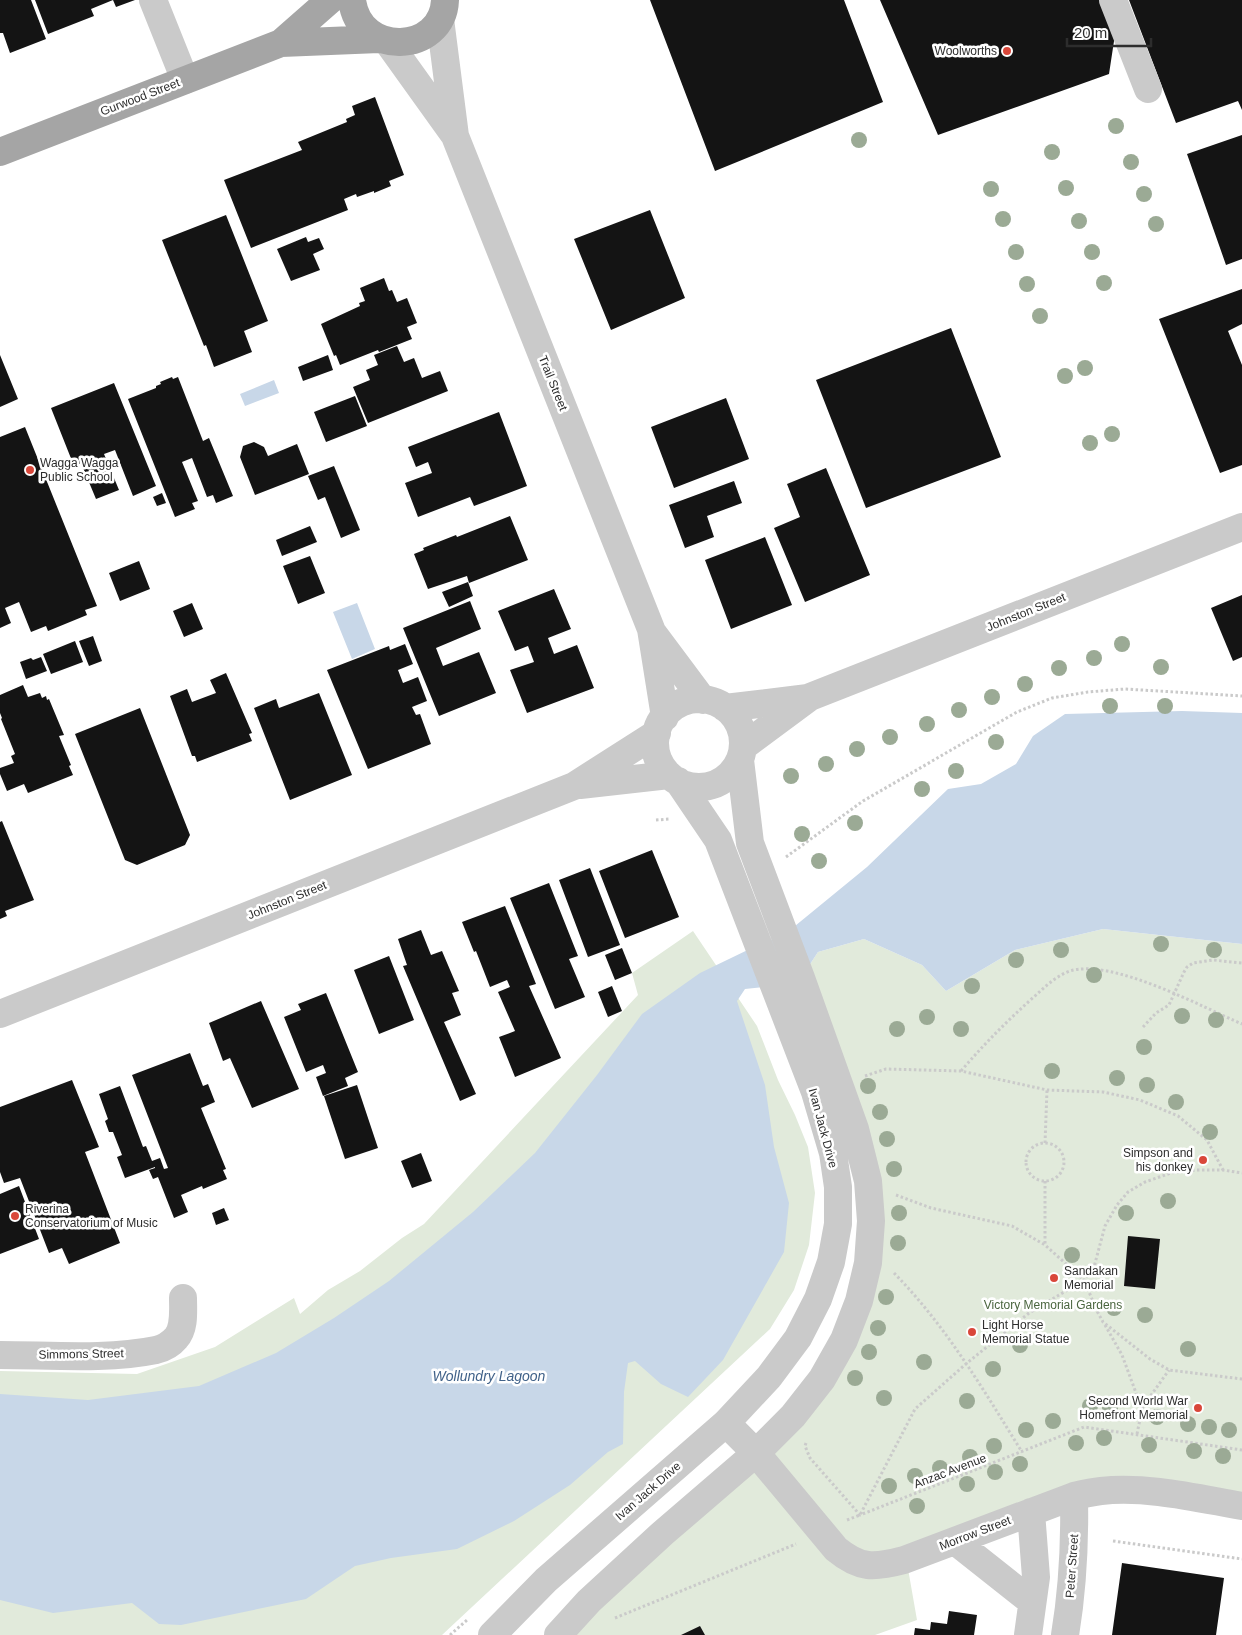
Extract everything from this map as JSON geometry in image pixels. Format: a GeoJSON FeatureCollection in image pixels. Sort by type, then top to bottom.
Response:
{"type":"FeatureCollection","features":[{"type":"Feature","properties":{"kind":"main road","name":"Gurwood Street"},"geometry":{"type":"LineString","coordinates":[[0,152],[280,43],[330,0]]}},
{"type":"Feature","properties":{"kind":"main road"},"geometry":{"type":"LineString","coordinates":[[352,0],[358,20],[368,31],[383,40]]}},
{"type":"Feature","properties":{"kind":"main road","name":"Gurwood Street"},"geometry":{"type":"LineString","coordinates":[[280,43],[383,40],[402,43],[417,39],[430,31],[445,6]]}},
{"type":"Feature","properties":{"kind":"street"},"geometry":{"type":"LineString","coordinates":[[153,0],[185,80]]}},
{"type":"Feature","properties":{"kind":"street"},"geometry":{"type":"LineString","coordinates":[[1113,0],[1148,89]]}},
{"type":"Feature","properties":{"kind":"street","name":"Trail Street"},"geometry":{"type":"LineString","coordinates":[[445,6],[456,136]]}},
{"type":"Feature","properties":{"kind":"street","name":"Trail Street"},"geometry":{"type":"LineString","coordinates":[[383,40],[456,136],[651,630],[661,725]]}},
{"type":"Feature","properties":{"kind":"street","name":"Johnston Street"},"geometry":{"type":"LineString","coordinates":[[714,704],[810,697],[1242,527]]}},
{"type":"Feature","properties":{"kind":"street","name":"Trail Street"},"geometry":{"type":"LineString","coordinates":[[651,630],[714,704]]}},
{"type":"Feature","properties":{"kind":"street","name":"Johnston Street"},"geometry":{"type":"LineString","coordinates":[[742,753],[810,697]]}},
{"type":"Feature","properties":{"kind":"street"},"geometry":{"type":"LineString","coordinates":[[558,1635],[609,1582],[756,1453],[793,1416],[822,1379],[844,1340],[859,1301],[868,1263],[871,1221],[868,1181],[856,1129],[750,843],[742,753],[742,731],[736,718],[714,704],[691,700],[679,704],[661,725],[656,744],[657,755],[662,766],[673,778],[692,786],[706,787],[721,782],[732,772],[742,753]]}},
{"type":"Feature","properties":{"kind":"street","name":"Johnston Street"},"geometry":{"type":"LineString","coordinates":[[0,1014],[574,786],[661,725]]}},
{"type":"Feature","properties":{"kind":"street","name":"Johnston Street"},"geometry":{"type":"LineString","coordinates":[[574,786],[673,778]]}},
{"type":"Feature","properties":{"kind":"street","name":"Ivan Jack Drive"},"geometry":{"type":"LineString","coordinates":[[492,1635],[546,1580],[726,1423],[769,1377],[798,1338],[818,1299],[831,1262],[838,1224],[838,1187],[833,1153],[815,1092],[718,840],[673,778]]}},
{"type":"Feature","properties":{"kind":"street","name":"Simmons Street"},"geometry":{"type":"LineString","coordinates":[[0,1355],[113,1355],[158,1350],[168,1345],[177,1337],[182,1326],[184,1298]]}},
{"type":"Feature","properties":{"kind":"street","name":"Morrow Street"},"geometry":{"type":"LineString","coordinates":[[726,1423],[756,1453],[836,1549],[848,1559],[860,1565],[890,1564],[1074,1496],[1101,1491],[1129,1490],[1154,1492],[1242,1506]]}},
{"type":"Feature","properties":{"kind":"street","name":"Peter Street"},"geometry":{"type":"LineString","coordinates":[[1065,1635],[1073,1582],[1075,1543],[1074,1496]]}},
{"type":"Feature","properties":{"kind":"street"},"geometry":{"type":"LineString","coordinates":[[1028,1635],[1036,1577],[1031,1512]]}},
{"type":"Feature","properties":{"kind":"street"},"geometry":{"type":"LineString","coordinates":[[955,1541],[1032,1602]]}},
{"type":"Feature","properties":{"kind":"path"},"geometry":{"type":"LineString","coordinates":[[783,859],[864,800],[1017,712],[1052,698],[1088,692],[1125,689],[1242,696]]}},
{"type":"Feature","properties":{"kind":"path"},"geometry":{"type":"LineString","coordinates":[[1143,1027],[1156,1014],[1169,1005],[1184,972],[1193,963],[1213,960],[1242,963]]}},
{"type":"Feature","properties":{"kind":"path"},"geometry":{"type":"LineString","coordinates":[[960,1071],[1005,1022],[1054,979],[1070,971],[1091,969],[1116,972],[1148,983],[1242,1024]]}},
{"type":"Feature","properties":{"kind":"path"},"geometry":{"type":"LineString","coordinates":[[858,1078],[886,1069],[960,1071],[1047,1090],[1103,1092],[1140,1100],[1178,1116],[1207,1140],[1223,1170]]}},
{"type":"Feature","properties":{"kind":"path"},"geometry":{"type":"LineString","coordinates":[[1045,1143],[1047,1090]]}},
{"type":"Feature","properties":{"kind":"path"},"geometry":{"type":"LineString","coordinates":[[1045,1143],[1057,1146],[1061,1151],[1064,1163],[1060,1175],[1054,1179],[1044,1181],[1035,1179],[1030,1175],[1026,1169],[1026,1156],[1034,1146],[1045,1143]]}},
{"type":"Feature","properties":{"kind":"path"},"geometry":{"type":"LineString","coordinates":[[807,1440],[805,1446],[810,1458],[860,1515],[915,1409],[967,1363],[1029,1313],[1084,1280],[1094,1267],[1104,1226],[1128,1192],[1145,1182],[1171,1173],[1196,1170],[1223,1170],[1242,1173]]}},
{"type":"Feature","properties":{"kind":"path"},"geometry":{"type":"LineString","coordinates":[[1044,1181],[1045,1245]]}},
{"type":"Feature","properties":{"kind":"path"},"geometry":{"type":"LineString","coordinates":[[889,1192],[931,1208],[1012,1226],[1045,1245],[1084,1280],[1097,1311],[1122,1355],[1142,1409]]}},
{"type":"Feature","properties":{"kind":"path"},"geometry":{"type":"LineString","coordinates":[[893,1272],[913,1292],[967,1363],[1022,1452]]}},
{"type":"Feature","properties":{"kind":"path"},"geometry":{"type":"LineString","coordinates":[[1103,1322],[1150,1359],[1169,1370],[1242,1379]]}},
{"type":"Feature","properties":{"kind":"path"},"geometry":{"type":"LineString","coordinates":[[1137,1434],[1142,1409],[1169,1370]]}},
{"type":"Feature","properties":{"kind":"path","name":"Anzac Avenue"},"geometry":{"type":"LineString","coordinates":[[860,1515],[1084,1427],[1242,1450]]}},
{"type":"Feature","properties":{"kind":"path"},"geometry":{"type":"LineString","coordinates":[[1113,1541],[1242,1559]]}},
{"type":"Feature","properties":{"kind":"path"},"geometry":{"type":"LineString","coordinates":[[608,1622],[641,1606],[796,1544]]}},
{"type":"Feature","properties":{"kind":"green space","name":"Victory Memorial Gardens"},"geometry":{"type":"Polygon","coordinates":[[[1103,929],[1242,944],[1242,1506],[1129,1490],[873,1565],[756,1453],[822,1379],[871,1221],[801,978],[818,952],[864,939],[922,965],[946,991],[1015,950],[1103,929]]]}},
{"type":"Feature","properties":{"kind":"green space","name":"Wollundry Lagoon"},"geometry":{"type":"Polygon","coordinates":[[[693,931],[757,1026],[778,1080],[808,1147],[815,1193],[809,1245],[794,1290],[770,1329],[442,1635],[0,1635],[0,1371],[137,1374],[215,1347],[294,1298],[300,1314],[328,1290],[360,1271],[402,1238],[424,1224],[638,995],[632,973],[693,931]]]}},
{"type":"Feature","properties":{"kind":"green space"},"geometry":{"type":"Polygon","coordinates":[[[756,1458],[830,1550],[907,1563],[917,1620],[875,1635],[564,1635],[756,1458]]]}},
{"type":"Feature","properties":{"kind":"water"},"geometry":{"type":"Polygon","coordinates":[[[274,380],[279,393],[245,406],[240,394],[274,380]]]}},
{"type":"Feature","properties":{"kind":"water"},"geometry":{"type":"Polygon","coordinates":[[[357,603],[375,649],[352,659],[333,612],[357,603]]]}},
{"type":"Feature","properties":{"kind":"water","name":"Wollundry Lagoon"},"geometry":{"type":"Polygon","coordinates":[[[1182,711],[1242,713],[1242,944],[1103,929],[1015,950],[946,991],[922,965],[864,939],[818,952],[801,978],[774,986],[745,989],[737,1001],[765,1085],[774,1147],[789,1203],[784,1252],[723,1360],[688,1397],[661,1384],[635,1361],[628,1363],[624,1392],[623,1444],[608,1452],[570,1485],[514,1521],[457,1549],[391,1558],[355,1566],[306,1599],[181,1625],[159,1624],[132,1603],[53,1613],[0,1600],[0,1394],[88,1400],[199,1386],[276,1353],[334,1318],[389,1281],[473,1212],[535,1153],[597,1075],[642,1014],[700,973],[758,945],[784,935],[867,867],[948,789],[981,784],[1016,764],[1033,736],[1065,714],[1182,711]]]}},
{"type":"Feature","properties":{"kind":"building"},"geometry":{"type":"Polygon","coordinates":[[[0,0],[31,0],[46,39],[10,53],[3,33],[0,33],[0,0]]]}},
{"type":"Feature","properties":{"kind":"building"},"geometry":{"type":"Polygon","coordinates":[[[35,0],[113,0],[91,9],[94,16],[48,34],[35,0]]]}},
{"type":"Feature","properties":{"kind":"building"},"geometry":{"type":"Polygon","coordinates":[[[113,0],[135,0],[116,7],[113,0]]]}},
{"type":"Feature","properties":{"kind":"building"},"geometry":{"type":"Polygon","coordinates":[[[650,0],[844,0],[883,102],[715,171],[650,0]]]}},
{"type":"Feature","properties":{"kind":"building","name":"Woolworths"},"geometry":{"type":"Polygon","coordinates":[[[880,0],[1105,0],[1116,28],[1109,74],[938,135],[880,0]]]}},
{"type":"Feature","properties":{"kind":"building"},"geometry":{"type":"Polygon","coordinates":[[[1129,0],[1242,0],[1242,110],[1238,101],[1176,123],[1129,0]]]}},
{"type":"Feature","properties":{"kind":"building"},"geometry":{"type":"Polygon","coordinates":[[[375,97],[404,175],[389,181],[391,186],[374,193],[374,191],[357,197],[356,194],[344,199],[348,210],[251,248],[224,180],[302,150],[298,142],[347,122],[346,119],[355,115],[352,106],[375,97]]]}},
{"type":"Feature","properties":{"kind":"building"},"geometry":{"type":"Polygon","coordinates":[[[1242,135],[1242,259],[1226,265],[1187,154],[1242,135]]]}},
{"type":"Feature","properties":{"kind":"building"},"geometry":{"type":"Polygon","coordinates":[[[650,210],[685,298],[611,330],[574,239],[650,210]]]}},
{"type":"Feature","properties":{"kind":"building"},"geometry":{"type":"Polygon","coordinates":[[[226,215],[268,321],[244,331],[252,352],[214,367],[162,240],[226,215]]]}},
{"type":"Feature","properties":{"kind":"building"},"geometry":{"type":"Polygon","coordinates":[[[306,237],[308,242],[319,238],[324,249],[313,254],[320,270],[291,281],[277,249],[306,237]]]}},
{"type":"Feature","properties":{"kind":"building"},"geometry":{"type":"Polygon","coordinates":[[[384,278],[389,291],[392,290],[397,302],[407,298],[417,323],[407,327],[412,339],[340,365],[336,355],[334,356],[321,324],[360,306],[359,303],[365,301],[360,288],[384,278]]]}},
{"type":"Feature","properties":{"kind":"building"},"geometry":{"type":"Polygon","coordinates":[[[1242,289],[1242,324],[1228,331],[1242,365],[1242,465],[1220,473],[1159,319],[1242,289]]]}},
{"type":"Feature","properties":{"kind":"building"},"geometry":{"type":"Polygon","coordinates":[[[951,328],[1001,457],[866,508],[816,380],[951,328]]]}},
{"type":"Feature","properties":{"kind":"building"},"geometry":{"type":"Polygon","coordinates":[[[397,346],[404,362],[414,358],[422,378],[440,371],[448,391],[368,423],[353,387],[370,380],[366,370],[378,365],[374,355],[397,346]]]}},
{"type":"Feature","properties":{"kind":"building"},"geometry":{"type":"Polygon","coordinates":[[[0,355],[18,399],[0,407],[0,355]]]}},
{"type":"Feature","properties":{"kind":"building"},"geometry":{"type":"Polygon","coordinates":[[[328,355],[333,370],[303,381],[298,367],[328,355]]]}},
{"type":"Feature","properties":{"kind":"building"},"geometry":{"type":"Polygon","coordinates":[[[172,377],[173,379],[178,377],[203,441],[209,438],[233,496],[216,503],[213,495],[207,497],[192,458],[182,462],[198,501],[192,503],[195,509],[175,517],[128,399],[156,388],[156,386],[161,384],[160,382],[172,377]]]}},
{"type":"Feature","properties":{"kind":"building"},"geometry":{"type":"Polygon","coordinates":[[[114,383],[156,486],[133,496],[115,450],[104,454],[119,490],[96,499],[81,463],[74,466],[51,408],[114,383]]]}},
{"type":"Feature","properties":{"kind":"building"},"geometry":{"type":"Polygon","coordinates":[[[355,396],[367,426],[326,442],[314,412],[355,396]]]}},
{"type":"Feature","properties":{"kind":"building"},"geometry":{"type":"Polygon","coordinates":[[[726,398],[749,459],[674,488],[651,427],[726,398]]]}},
{"type":"Feature","properties":{"kind":"building"},"geometry":{"type":"Polygon","coordinates":[[[499,412],[527,486],[474,506],[470,497],[418,517],[405,483],[432,473],[428,462],[416,467],[408,447],[499,412]]]}},
{"type":"Feature","properties":{"kind":"building"},"geometry":{"type":"Polygon","coordinates":[[[25,427],[97,606],[85,610],[87,615],[48,631],[46,626],[31,632],[19,602],[5,608],[11,623],[0,628],[0,437],[25,427]]]}},
{"type":"Feature","properties":{"kind":"building"},"geometry":{"type":"Polygon","coordinates":[[[254,442],[264,447],[268,456],[297,444],[309,474],[255,495],[240,457],[243,446],[254,442]]]}},
{"type":"Feature","properties":{"kind":"building"},"geometry":{"type":"Polygon","coordinates":[[[334,466],[360,530],[341,538],[325,497],[318,500],[308,476],[334,466]]]}},
{"type":"Feature","properties":{"kind":"building"},"geometry":{"type":"Polygon","coordinates":[[[826,468],[870,575],[805,602],[774,528],[800,517],[787,484],[826,468]]]}},
{"type":"Feature","properties":{"kind":"building"},"geometry":{"type":"Polygon","coordinates":[[[734,481],[742,503],[707,516],[714,537],[685,548],[669,505],[734,481]]]}},
{"type":"Feature","properties":{"kind":"building"},"geometry":{"type":"Polygon","coordinates":[[[162,493],[166,503],[157,506],[153,497],[162,493]]]}},
{"type":"Feature","properties":{"kind":"building"},"geometry":{"type":"Polygon","coordinates":[[[510,516],[528,560],[469,583],[467,576],[428,589],[414,554],[424,550],[423,548],[510,516]]]}},
{"type":"Feature","properties":{"kind":"building"},"geometry":{"type":"Polygon","coordinates":[[[310,526],[317,542],[282,556],[276,540],[310,526]]]}},
{"type":"Feature","properties":{"kind":"building"},"geometry":{"type":"Polygon","coordinates":[[[765,537],[792,605],[731,629],[705,560],[765,537]]]}},
{"type":"Feature","properties":{"kind":"building"},"geometry":{"type":"Polygon","coordinates":[[[310,556],[325,593],[298,604],[283,566],[310,556]]]}},
{"type":"Feature","properties":{"kind":"building"},"geometry":{"type":"Polygon","coordinates":[[[139,561],[150,589],[120,601],[109,573],[139,561]]]}},
{"type":"Feature","properties":{"kind":"building"},"geometry":{"type":"Polygon","coordinates":[[[468,582],[473,596],[449,607],[442,592],[468,582]]]}},
{"type":"Feature","properties":{"kind":"building"},"geometry":{"type":"Polygon","coordinates":[[[554,589],[571,629],[548,638],[554,654],[577,645],[594,688],[527,713],[510,670],[534,662],[528,646],[515,651],[498,611],[554,589]]]}},
{"type":"Feature","properties":{"kind":"building"},"geometry":{"type":"Polygon","coordinates":[[[1242,595],[1242,657],[1233,661],[1211,608],[1242,595]]]}},
{"type":"Feature","properties":{"kind":"building"},"geometry":{"type":"Polygon","coordinates":[[[470,601],[481,629],[436,648],[443,666],[479,652],[496,693],[439,716],[403,628],[470,601]]]}},
{"type":"Feature","properties":{"kind":"building"},"geometry":{"type":"Polygon","coordinates":[[[192,603],[203,629],[184,637],[173,611],[192,603]]]}},
{"type":"Feature","properties":{"kind":"building"},"geometry":{"type":"Polygon","coordinates":[[[93,636],[102,661],[89,666],[79,641],[93,636]]]}},
{"type":"Feature","properties":{"kind":"building"},"geometry":{"type":"Polygon","coordinates":[[[75,641],[83,662],[51,674],[43,654],[75,641]]]}},
{"type":"Feature","properties":{"kind":"building"},"geometry":{"type":"Polygon","coordinates":[[[405,644],[413,664],[398,670],[403,683],[418,677],[427,701],[412,707],[416,715],[420,714],[431,744],[368,769],[327,670],[389,646],[390,650],[405,644]]]}},
{"type":"Feature","properties":{"kind":"building"},"geometry":{"type":"Polygon","coordinates":[[[41,657],[47,671],[26,679],[20,662],[41,657]]]}},
{"type":"Feature","properties":{"kind":"building"},"geometry":{"type":"Polygon","coordinates":[[[226,673],[252,733],[249,734],[252,741],[197,762],[195,756],[192,756],[170,696],[187,689],[192,702],[216,693],[210,680],[226,673]]]}},
{"type":"Feature","properties":{"kind":"building"},"geometry":{"type":"Polygon","coordinates":[[[23,685],[28,697],[40,693],[42,698],[46,696],[47,700],[49,699],[64,735],[59,736],[73,775],[28,793],[24,784],[7,791],[0,774],[0,768],[14,763],[11,756],[15,754],[1,719],[0,695],[23,685]]]}},
{"type":"Feature","properties":{"kind":"building"},"geometry":{"type":"Polygon","coordinates":[[[319,693],[352,775],[290,800],[254,708],[276,699],[279,708],[319,693]]]}},
{"type":"Feature","properties":{"kind":"building"},"geometry":{"type":"Polygon","coordinates":[[[140,708],[190,835],[185,845],[137,865],[125,860],[75,734],[140,708]]]}},
{"type":"Feature","properties":{"kind":"building"},"geometry":{"type":"Polygon","coordinates":[[[2,821],[34,900],[5,911],[7,916],[0,919],[0,822],[2,821]]]}},
{"type":"Feature","properties":{"kind":"building"},"geometry":{"type":"Polygon","coordinates":[[[652,850],[679,917],[625,938],[599,871],[652,850]]]}},
{"type":"Feature","properties":{"kind":"building"},"geometry":{"type":"Polygon","coordinates":[[[590,868],[620,945],[588,957],[559,880],[590,868]]]}},
{"type":"Feature","properties":{"kind":"building"},"geometry":{"type":"Polygon","coordinates":[[[549,883],[578,956],[569,959],[585,997],[555,1009],[510,898],[549,883]]]}},
{"type":"Feature","properties":{"kind":"building"},"geometry":{"type":"Polygon","coordinates":[[[505,906],[536,984],[529,986],[561,1058],[515,1077],[499,1037],[515,1031],[498,992],[510,987],[507,980],[490,987],[462,922],[505,906]]]}},
{"type":"Feature","properties":{"kind":"building"},"geometry":{"type":"Polygon","coordinates":[[[421,930],[431,955],[442,951],[459,991],[452,993],[461,1015],[444,1022],[476,1094],[460,1101],[403,966],[407,965],[398,939],[421,930]]]}},
{"type":"Feature","properties":{"kind":"building"},"geometry":{"type":"Polygon","coordinates":[[[622,948],[632,973],[615,980],[605,955],[622,948]]]}},
{"type":"Feature","properties":{"kind":"building"},"geometry":{"type":"Polygon","coordinates":[[[389,956],[414,1020],[379,1034],[354,970],[389,956]]]}},
{"type":"Feature","properties":{"kind":"building"},"geometry":{"type":"Polygon","coordinates":[[[612,986],[622,1011],[608,1017],[598,992],[612,986]]]}},
{"type":"Feature","properties":{"kind":"building"},"geometry":{"type":"Polygon","coordinates":[[[326,993],[358,1072],[345,1078],[348,1086],[323,1096],[316,1077],[326,1073],[323,1065],[306,1072],[284,1017],[301,1010],[298,1004],[326,993]]]}},
{"type":"Feature","properties":{"kind":"building"},"geometry":{"type":"Polygon","coordinates":[[[261,1001],[299,1089],[252,1108],[230,1058],[223,1061],[209,1023],[261,1001]]]}},
{"type":"Feature","properties":{"kind":"building"},"geometry":{"type":"Polygon","coordinates":[[[190,1053],[203,1086],[208,1084],[215,1102],[201,1108],[226,1169],[223,1170],[227,1179],[203,1189],[202,1186],[181,1195],[188,1212],[174,1218],[158,1177],[153,1179],[149,1170],[155,1167],[125,1178],[117,1157],[122,1155],[113,1132],[109,1132],[105,1121],[108,1119],[99,1094],[120,1086],[143,1147],[146,1146],[152,1161],[160,1158],[164,1169],[168,1168],[132,1075],[190,1053]]]}},
{"type":"Feature","properties":{"kind":"building"},"geometry":{"type":"Polygon","coordinates":[[[72,1080],[99,1147],[85,1152],[120,1243],[69,1264],[62,1248],[49,1253],[20,1178],[4,1183],[0,1172],[0,1107],[72,1080]]]}},
{"type":"Feature","properties":{"kind":"building"},"geometry":{"type":"Polygon","coordinates":[[[357,1085],[378,1148],[345,1159],[324,1096],[357,1085]]]}},
{"type":"Feature","properties":{"kind":"building"},"geometry":{"type":"Polygon","coordinates":[[[421,1153],[432,1181],[412,1188],[401,1161],[421,1153]]]}},
{"type":"Feature","properties":{"kind":"building","name":"Riverina Conservatorium of Music"},"geometry":{"type":"Polygon","coordinates":[[[19,1186],[39,1239],[0,1254],[0,1194],[19,1186]]]}},
{"type":"Feature","properties":{"kind":"building"},"geometry":{"type":"Polygon","coordinates":[[[224,1208],[229,1220],[216,1225],[212,1213],[224,1208]]]}},
{"type":"Feature","properties":{"kind":"building"},"geometry":{"type":"Polygon","coordinates":[[[1128,1236],[1160,1239],[1155,1289],[1124,1286],[1128,1236]]]}},
{"type":"Feature","properties":{"kind":"building"},"geometry":{"type":"Polygon","coordinates":[[[1122,1563],[1224,1578],[1216,1635],[1112,1635],[1122,1563]]]}},
{"type":"Feature","properties":{"kind":"building"},"geometry":{"type":"Polygon","coordinates":[[[949,1611],[977,1615],[974,1635],[914,1635],[915,1628],[930,1630],[931,1622],[947,1624],[949,1611]]]}},
{"type":"Feature","properties":{"kind":"building"},"geometry":{"type":"Polygon","coordinates":[[[700,1626],[705,1635],[681,1635],[700,1626]]]}},
{"type":"Feature","properties":{"kind":"place","name":"Woolworths"},"geometry":{"type":"Point","coordinates":[1007,51]}},
{"type":"Feature","properties":{"kind":"place","name":"Wagga Wagga Public School"},"geometry":{"type":"Point","coordinates":[30,470]}},
{"type":"Feature","properties":{"kind":"place","name":"Simpson and his donkey"},"geometry":{"type":"Point","coordinates":[1203,1160]}},
{"type":"Feature","properties":{"kind":"place","name":"Riverina Conservatorium of Music"},"geometry":{"type":"Point","coordinates":[15,1216]}},
{"type":"Feature","properties":{"kind":"place","name":"Sandakan Memorial"},"geometry":{"type":"Point","coordinates":[1054,1278]}},
{"type":"Feature","properties":{"kind":"place","name":"Light Horse Memorial Statue"},"geometry":{"type":"Point","coordinates":[972,1332]}},
{"type":"Feature","properties":{"kind":"place","name":"Second World War Homefront Memorial"},"geometry":{"type":"Point","coordinates":[1198,1408]}}]}
